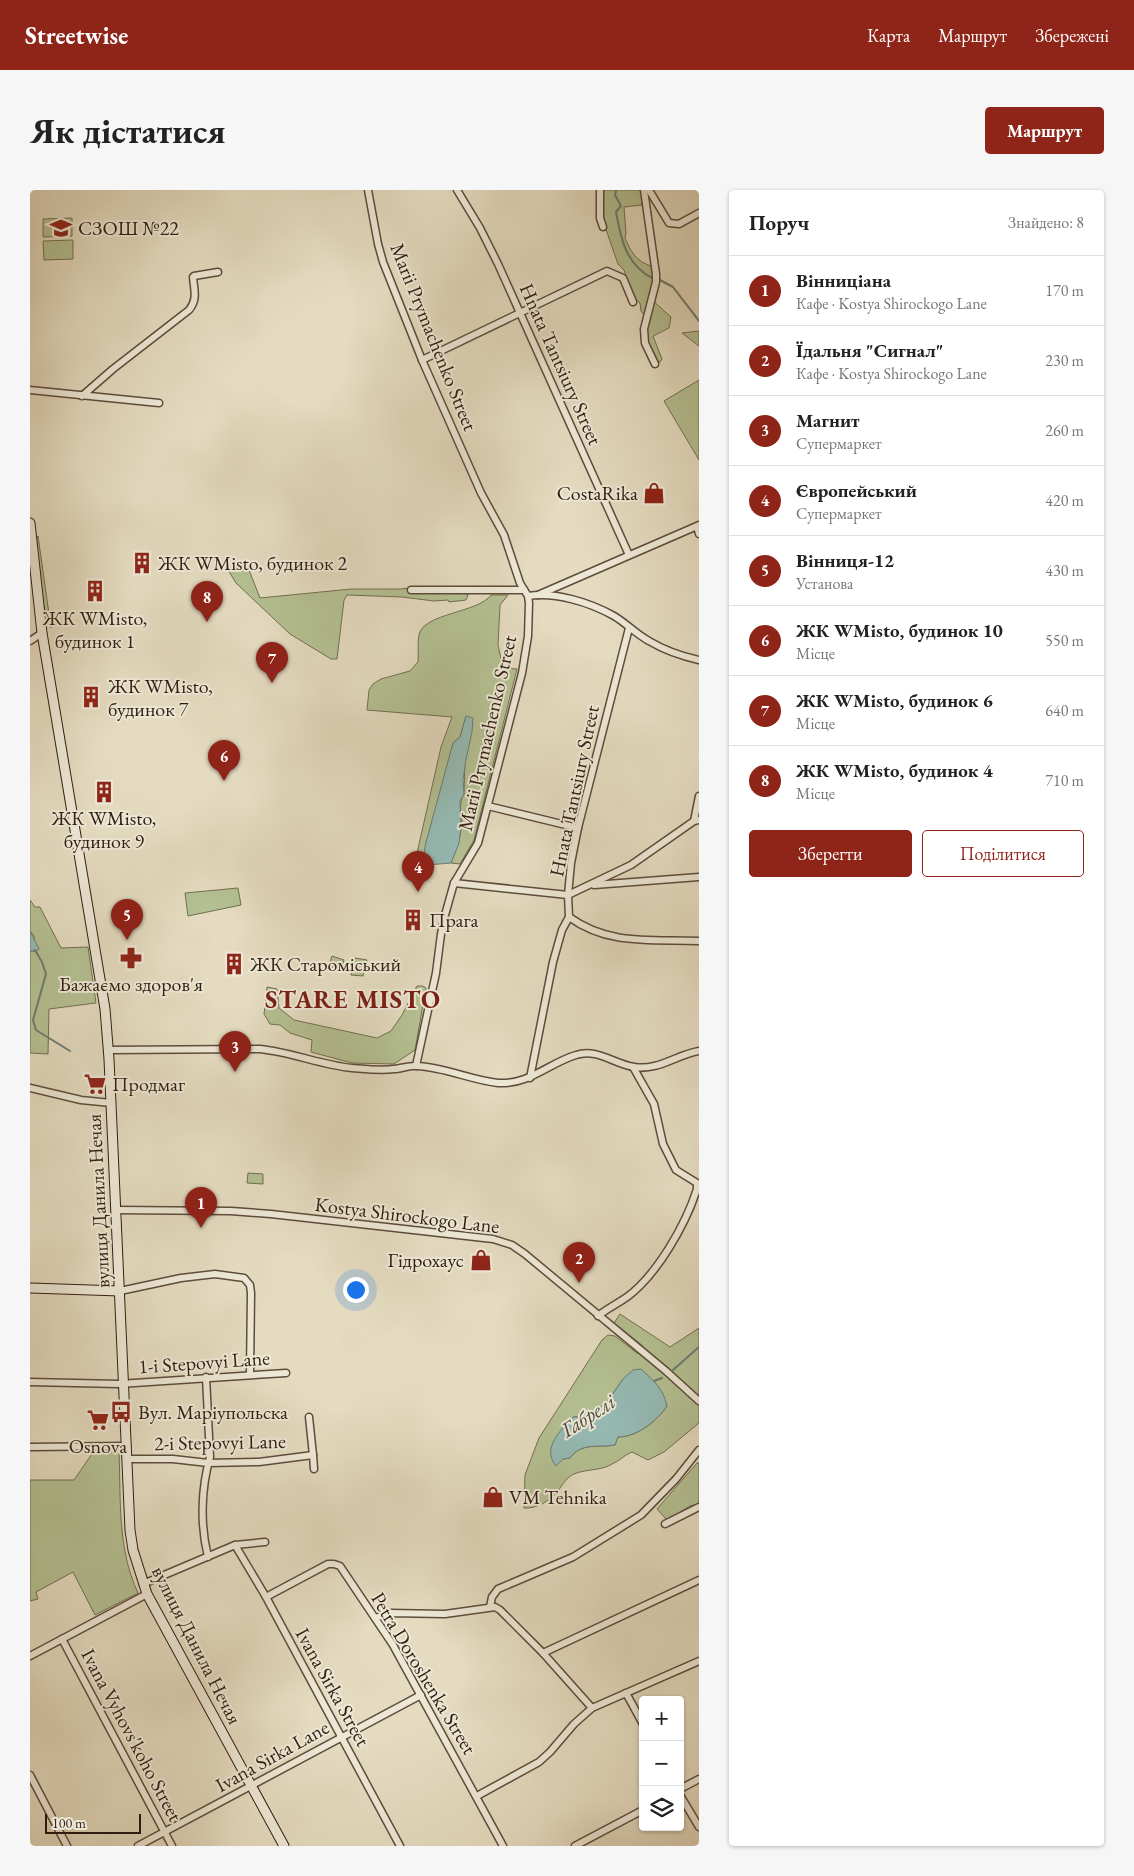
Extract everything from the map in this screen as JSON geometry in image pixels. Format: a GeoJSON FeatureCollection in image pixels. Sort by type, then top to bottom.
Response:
{"type":"FeatureCollection","features":[{"type":"Feature","properties":{"kind":"main road","name":"вулиця Данила Нечая"},"geometry":{"type":"LineString","coordinates":[[30,523],[42,633],[96,946],[109,1050],[130,1530],[133,1550],[147,1594],[284,1846]]}},
{"type":"Feature","properties":{"kind":"main road"},"geometry":{"type":"LineString","coordinates":[[30,1288],[120,1291]]}},
{"type":"Feature","properties":{"kind":"street","name":"Marii Prymachenko Street"},"geometry":{"type":"LineString","coordinates":[[368,190],[383,262],[422,360],[481,493],[504,535],[520,583],[528,596],[528,636],[522,673],[478,843],[454,883],[441,934],[436,974],[416,1066]]}},
{"type":"Feature","properties":{"kind":"street","name":"Hnata Tantsiury Street"},"geometry":{"type":"LineString","coordinates":[[457,190],[480,228],[629,555]]}},
{"type":"Feature","properties":{"kind":"street"},"geometry":{"type":"LineString","coordinates":[[600,190],[600,213],[603,227]]}},
{"type":"Feature","properties":{"kind":"street"},"geometry":{"type":"LineString","coordinates":[[644,190],[656,274],[656,282],[644,329],[645,343],[655,364]]}},
{"type":"Feature","properties":{"kind":"street"},"geometry":{"type":"LineString","coordinates":[[649,190],[668,223],[679,224],[699,213]]}},
{"type":"Feature","properties":{"kind":"street"},"geometry":{"type":"LineString","coordinates":[[422,360],[608,271],[624,278],[633,302]]}},
{"type":"Feature","properties":{"kind":"street"},"geometry":{"type":"LineString","coordinates":[[82,396],[112,369],[194,305],[196,295],[194,276],[218,272]]}},
{"type":"Feature","properties":{"kind":"street"},"geometry":{"type":"LineString","coordinates":[[30,390],[159,403]]}},
{"type":"Feature","properties":{"kind":"street"},"geometry":{"type":"LineString","coordinates":[[536,595],[698,525],[699,534]]}},
{"type":"Feature","properties":{"kind":"street"},"geometry":{"type":"LineString","coordinates":[[412,590],[524,590]]}},
{"type":"Feature","properties":{"kind":"street"},"geometry":{"type":"LineString","coordinates":[[528,596],[536,595],[588,604],[615,617],[649,641],[670,652],[699,660]]}},
{"type":"Feature","properties":{"kind":"street","name":"Hnata Tantsiury Street"},"geometry":{"type":"LineString","coordinates":[[530,1078],[552,962],[562,930],[569,917],[568,895],[571,864],[578,828],[629,628]]}},
{"type":"Feature","properties":{"kind":"street"},"geometry":{"type":"LineString","coordinates":[[30,641],[42,633]]}},
{"type":"Feature","properties":{"kind":"street"},"geometry":{"type":"LineString","coordinates":[[590,886],[631,865],[696,821],[699,796]]}},
{"type":"Feature","properties":{"kind":"street"},"geometry":{"type":"LineString","coordinates":[[488,806],[578,828]]}},
{"type":"Feature","properties":{"kind":"street"},"geometry":{"type":"LineString","coordinates":[[454,883],[568,895],[590,886],[699,877]]}},
{"type":"Feature","properties":{"kind":"street"},"geometry":{"type":"LineString","coordinates":[[569,917],[597,933],[617,938],[699,941]]}},
{"type":"Feature","properties":{"kind":"street"},"geometry":{"type":"LineString","coordinates":[[109,1050],[252,1048],[274,1050],[352,1068],[393,1070],[416,1066],[498,1082],[513,1083],[530,1078],[576,1054],[587,1052],[599,1054],[633,1067],[654,1067],[691,1052],[699,1051]]}},
{"type":"Feature","properties":{"kind":"street"},"geometry":{"type":"LineString","coordinates":[[598,1316],[610,1306],[626,1298],[643,1282],[670,1248],[697,1188],[697,1183],[676,1170],[663,1144],[654,1104],[633,1067]]}},
{"type":"Feature","properties":{"kind":"street"},"geometry":{"type":"LineString","coordinates":[[30,1088],[81,1100],[111,1103]]}},
{"type":"Feature","properties":{"kind":"street","name":"Kostya Shirockogo Lane"},"geometry":{"type":"LineString","coordinates":[[115,1210],[231,1211],[274,1214],[493,1239],[512,1245],[666,1371],[699,1401]]}},
{"type":"Feature","properties":{"kind":"street"},"geometry":{"type":"LineString","coordinates":[[120,1291],[205,1275],[226,1275],[244,1278],[250,1285],[251,1292],[250,1374]]}},
{"type":"Feature","properties":{"kind":"street","name":"1-i Stepovyi Lane"},"geometry":{"type":"LineString","coordinates":[[30,1382],[124,1384],[286,1373]]}},
{"type":"Feature","properties":{"kind":"street"},"geometry":{"type":"LineString","coordinates":[[206,1377],[210,1457],[202,1519],[208,1557]]}},
{"type":"Feature","properties":{"kind":"street","name":"2-i Stepovyi Lane"},"geometry":{"type":"LineString","coordinates":[[309,1417],[314,1469]]}},
{"type":"Feature","properties":{"kind":"street"},"geometry":{"type":"LineString","coordinates":[[30,1446],[127,1446]]}},
{"type":"Feature","properties":{"kind":"street"},"geometry":{"type":"LineString","coordinates":[[490,1607],[492,1597],[498,1589],[573,1557],[641,1515],[676,1479],[699,1450]]}},
{"type":"Feature","properties":{"kind":"street","name":"2-i Stepovyi Lane"},"geometry":{"type":"LineString","coordinates":[[128,1459],[173,1459],[208,1463],[259,1462],[313,1455]]}},
{"type":"Feature","properties":{"kind":"street"},"geometry":{"type":"LineString","coordinates":[[665,1524],[699,1507]]}},
{"type":"Feature","properties":{"kind":"street"},"geometry":{"type":"LineString","coordinates":[[143,1584],[235,1545],[265,1542]]}},
{"type":"Feature","properties":{"kind":"street","name":"Ivana Sirka Street"},"geometry":{"type":"LineString","coordinates":[[235,1545],[266,1597],[400,1846]]}},
{"type":"Feature","properties":{"kind":"street","name":"Petra Doroshenka Street"},"geometry":{"type":"LineString","coordinates":[[266,1597],[328,1564],[340,1566],[394,1645],[477,1796],[502,1846]]}},
{"type":"Feature","properties":{"kind":"street"},"geometry":{"type":"LineString","coordinates":[[543,1653],[699,1580]]}},
{"type":"Feature","properties":{"kind":"street"},"geometry":{"type":"LineString","coordinates":[[30,1656],[147,1594]]}},
{"type":"Feature","properties":{"kind":"street"},"geometry":{"type":"LineString","coordinates":[[375,1618],[390,1613],[445,1614],[490,1607],[500,1610],[543,1653],[592,1708]]}},
{"type":"Feature","properties":{"kind":"street","name":"Ivana Vyhovs'koho Street"},"geometry":{"type":"LineString","coordinates":[[62,1639],[172,1846]]}},
{"type":"Feature","properties":{"kind":"street"},"geometry":{"type":"LineString","coordinates":[[477,1796],[539,1762],[574,1724],[592,1708],[699,1662]]}},
{"type":"Feature","properties":{"kind":"street"},"geometry":{"type":"LineString","coordinates":[[626,1693],[639,1717]]}},
{"type":"Feature","properties":{"kind":"street","name":"Ivana Sirka Lane"},"geometry":{"type":"LineString","coordinates":[[138,1846],[420,1694]]}},
{"type":"Feature","properties":{"kind":"street"},"geometry":{"type":"LineString","coordinates":[[30,1775],[67,1846]]}},
{"type":"Feature","properties":{"kind":"street"},"geometry":{"type":"LineString","coordinates":[[684,1787],[699,1779]]}},
{"type":"Feature","properties":{"kind":"street"},"geometry":{"type":"LineString","coordinates":[[684,1802],[699,1828]]}},
{"type":"Feature","properties":{"kind":"street"},"geometry":{"type":"LineString","coordinates":[[575,1846],[639,1812]]}},
{"type":"Feature","properties":{"kind":"green space"},"geometry":{"type":"Polygon","coordinates":[[[604,190],[641,190],[642,205],[624,207],[625,238],[629,248],[635,255],[641,261],[651,266],[654,283],[651,299],[671,317],[669,328],[653,336],[662,359],[660,362],[655,362],[645,343],[646,318],[641,311],[640,303],[633,297],[624,270],[618,264],[602,218],[604,190]]]}},
{"type":"Feature","properties":{"kind":"green space"},"geometry":{"type":"Polygon","coordinates":[[[72,218],[72,236],[43,237],[43,219],[72,218]]]}},
{"type":"Feature","properties":{"kind":"green space"},"geometry":{"type":"Polygon","coordinates":[[[73,240],[73,259],[44,260],[43,241],[73,240]]]}},
{"type":"Feature","properties":{"kind":"green space"},"geometry":{"type":"Polygon","coordinates":[[[699,331],[699,346],[682,333],[699,331]]]}},
{"type":"Feature","properties":{"kind":"green space"},"geometry":{"type":"Polygon","coordinates":[[[699,380],[699,460],[664,401],[699,380]]]}},
{"type":"Feature","properties":{"kind":"green space"},"geometry":{"type":"Polygon","coordinates":[[[38,536],[51,628],[46,623],[35,541],[38,536]]]}},
{"type":"Feature","properties":{"kind":"green space"},"geometry":{"type":"Polygon","coordinates":[[[228,570],[249,570],[260,598],[351,589],[406,588],[409,592],[461,591],[468,595],[466,600],[449,602],[448,600],[434,601],[402,597],[347,595],[344,600],[337,659],[331,659],[290,634],[236,583],[228,570]]]}},
{"type":"Feature","properties":{"kind":"green space"},"geometry":{"type":"Polygon","coordinates":[[[491,595],[508,595],[500,605],[498,645],[503,668],[517,669],[474,840],[460,864],[451,863],[461,829],[466,716],[460,737],[453,743],[424,859],[427,865],[426,869],[417,867],[415,862],[441,747],[452,717],[367,710],[369,690],[373,684],[381,679],[410,671],[418,662],[419,635],[430,622],[475,606],[491,595]]]}},
{"type":"Feature","properties":{"kind":"green space"},"geometry":{"type":"Polygon","coordinates":[[[238,888],[241,905],[188,916],[185,893],[238,888]]]}},
{"type":"Feature","properties":{"kind":"green space"},"geometry":{"type":"Polygon","coordinates":[[[30,900],[35,907],[40,907],[61,948],[88,947],[96,1003],[49,1009],[48,1054],[30,1053],[30,951],[36,951],[34,936],[30,931],[30,900]]]}},
{"type":"Feature","properties":{"kind":"green space"},"geometry":{"type":"Polygon","coordinates":[[[332,956],[344,960],[341,970],[329,966],[332,956]]]}},
{"type":"Feature","properties":{"kind":"green space"},"geometry":{"type":"Polygon","coordinates":[[[355,958],[367,960],[363,976],[351,975],[355,958]]]}},
{"type":"Feature","properties":{"kind":"green space"},"geometry":{"type":"Polygon","coordinates":[[[417,986],[426,988],[415,1050],[394,1064],[352,1063],[311,1052],[312,1040],[290,1033],[280,1025],[270,1024],[264,1014],[267,987],[277,989],[279,1008],[294,1020],[377,1038],[391,1031],[402,1015],[417,986]]]}},
{"type":"Feature","properties":{"kind":"green space"},"geometry":{"type":"Polygon","coordinates":[[[248,1173],[263,1174],[263,1184],[247,1183],[248,1173]]]}},
{"type":"Feature","properties":{"kind":"green space"},"geometry":{"type":"Polygon","coordinates":[[[620,1314],[670,1347],[699,1328],[699,1423],[664,1452],[648,1460],[632,1452],[608,1466],[571,1475],[555,1495],[547,1501],[538,1506],[524,1508],[525,1475],[539,1438],[602,1340],[608,1335],[615,1336],[638,1354],[643,1346],[614,1323],[620,1314]],[[623,1379],[605,1405],[581,1417],[573,1417],[563,1459],[570,1458],[574,1453],[585,1448],[615,1445],[618,1437],[632,1434],[646,1427],[667,1406],[623,1379]]]}},
{"type":"Feature","properties":{"kind":"green space"},"geometry":{"type":"Polygon","coordinates":[[[94,1451],[119,1451],[123,1541],[126,1559],[138,1593],[95,1615],[73,1572],[36,1592],[38,1599],[30,1601],[30,1480],[74,1480],[94,1451]]]}},
{"type":"Feature","properties":{"kind":"green space"},"geometry":{"type":"Polygon","coordinates":[[[699,1463],[699,1504],[690,1506],[667,1520],[657,1509],[699,1463]]]}},
{"type":"Feature","properties":{"kind":"water"},"geometry":{"type":"Polygon","coordinates":[[[466,716],[473,718],[463,780],[464,794],[460,801],[461,827],[459,843],[451,863],[427,865],[424,859],[425,846],[453,743],[460,737],[466,716]]]}},
{"type":"Feature","properties":{"kind":"water"},"geometry":{"type":"Polygon","coordinates":[[[30,931],[39,949],[36,951],[30,951],[30,931]]]}},
{"type":"Feature","properties":{"kind":"water"},"geometry":{"type":"Polygon","coordinates":[[[641,1369],[654,1381],[663,1394],[667,1406],[663,1412],[639,1431],[618,1437],[615,1445],[579,1450],[570,1458],[563,1459],[556,1466],[551,1453],[558,1433],[573,1417],[581,1417],[605,1405],[623,1379],[633,1370],[641,1369]]]}},
{"type":"Feature","properties":{"kind":"waterway"},"geometry":{"type":"LineString","coordinates":[[616,190],[615,195],[621,206],[616,212],[626,250],[636,266],[652,278]]}},
{"type":"Feature","properties":{"kind":"waterway"},"geometry":{"type":"LineString","coordinates":[[660,280],[673,287],[699,321]]}},
{"type":"Feature","properties":{"kind":"waterway"},"geometry":{"type":"LineString","coordinates":[[35,950],[46,974],[33,1020],[36,1030],[70,1051]]}},
{"type":"Feature","properties":{"kind":"waterway","name":"Габрелі"},"geometry":{"type":"LineString","coordinates":[[673,1370],[699,1347]]}},
{"type":"Feature","properties":{"kind":"waterway","name":"Габрелі"},"geometry":{"type":"LineString","coordinates":[[654,1381],[662,1378]]}},
{"type":"Feature","properties":{"kind":"place","name":"СЗОШ №22"},"geometry":{"type":"Point","coordinates":[61,228]}},
{"type":"Feature","properties":{"kind":"place","name":"CostaRika"},"geometry":{"type":"Point","coordinates":[654,493]}},
{"type":"Feature","properties":{"kind":"place","name":"ЖК WMisto, будинок 2"},"geometry":{"type":"Point","coordinates":[142,563]}},
{"type":"Feature","properties":{"kind":"place","name":"ЖК WMisto, будинок 1"},"geometry":{"type":"Point","coordinates":[95,591]}},
{"type":"Feature","properties":{"kind":"place","name":"ЖК WMisto, будинок 4"},"geometry":{"type":"Point","coordinates":[207,622]}},
{"type":"Feature","properties":{"kind":"place","name":"ЖК WMisto, будинок 6"},"geometry":{"type":"Point","coordinates":[272,683]}},
{"type":"Feature","properties":{"kind":"place","name":"ЖК WMisto, будинок 7"},"geometry":{"type":"Point","coordinates":[91,697]}},
{"type":"Feature","properties":{"kind":"place","name":"ЖК WMisto, будинок 10"},"geometry":{"type":"Point","coordinates":[224,781]}},
{"type":"Feature","properties":{"kind":"place","name":"ЖК WMisto, будинок 9"},"geometry":{"type":"Point","coordinates":[104,792]}},
{"type":"Feature","properties":{"kind":"place","name":"Європейський"},"geometry":{"type":"Point","coordinates":[418,892]}},
{"type":"Feature","properties":{"kind":"place","name":"Прага"},"geometry":{"type":"Point","coordinates":[413,920]}},
{"type":"Feature","properties":{"kind":"place","name":"Вінниця-12"},"geometry":{"type":"Point","coordinates":[127,940]}},
{"type":"Feature","properties":{"kind":"place","name":"Бажаємо здоров'я"},"geometry":{"type":"Point","coordinates":[131,958]}},
{"type":"Feature","properties":{"kind":"place","name":"ЖК Староміський"},"geometry":{"type":"Point","coordinates":[234,964]}},
{"type":"Feature","properties":{"kind":"place","name":"Магнит"},"geometry":{"type":"Point","coordinates":[235,1072]}},
{"type":"Feature","properties":{"kind":"place","name":"Продмаг"},"geometry":{"type":"Point","coordinates":[95,1084]}},
{"type":"Feature","properties":{"kind":"place","name":"Вінниціана"},"geometry":{"type":"Point","coordinates":[201,1228]}},
{"type":"Feature","properties":{"kind":"place","name":"Гідрохаус"},"geometry":{"type":"Point","coordinates":[481,1260]}},
{"type":"Feature","properties":{"kind":"place","name":"Їдальня \"Сигнал\""},"geometry":{"type":"Point","coordinates":[579,1283]}},
{"type":"Feature","properties":{"kind":"place","name":"Вул. Маріупольска"},"geometry":{"type":"Point","coordinates":[121,1412]}},
{"type":"Feature","properties":{"kind":"place","name":"Osnova"},"geometry":{"type":"Point","coordinates":[98,1420]}},
{"type":"Feature","properties":{"kind":"place","name":"VM Tehnika"},"geometry":{"type":"Point","coordinates":[493,1497]}},
{"type":"Feature","properties":{"kind":"district","name":"STARE MISTO"},"geometry":{"type":"Point","coordinates":[353,999]}}]}
